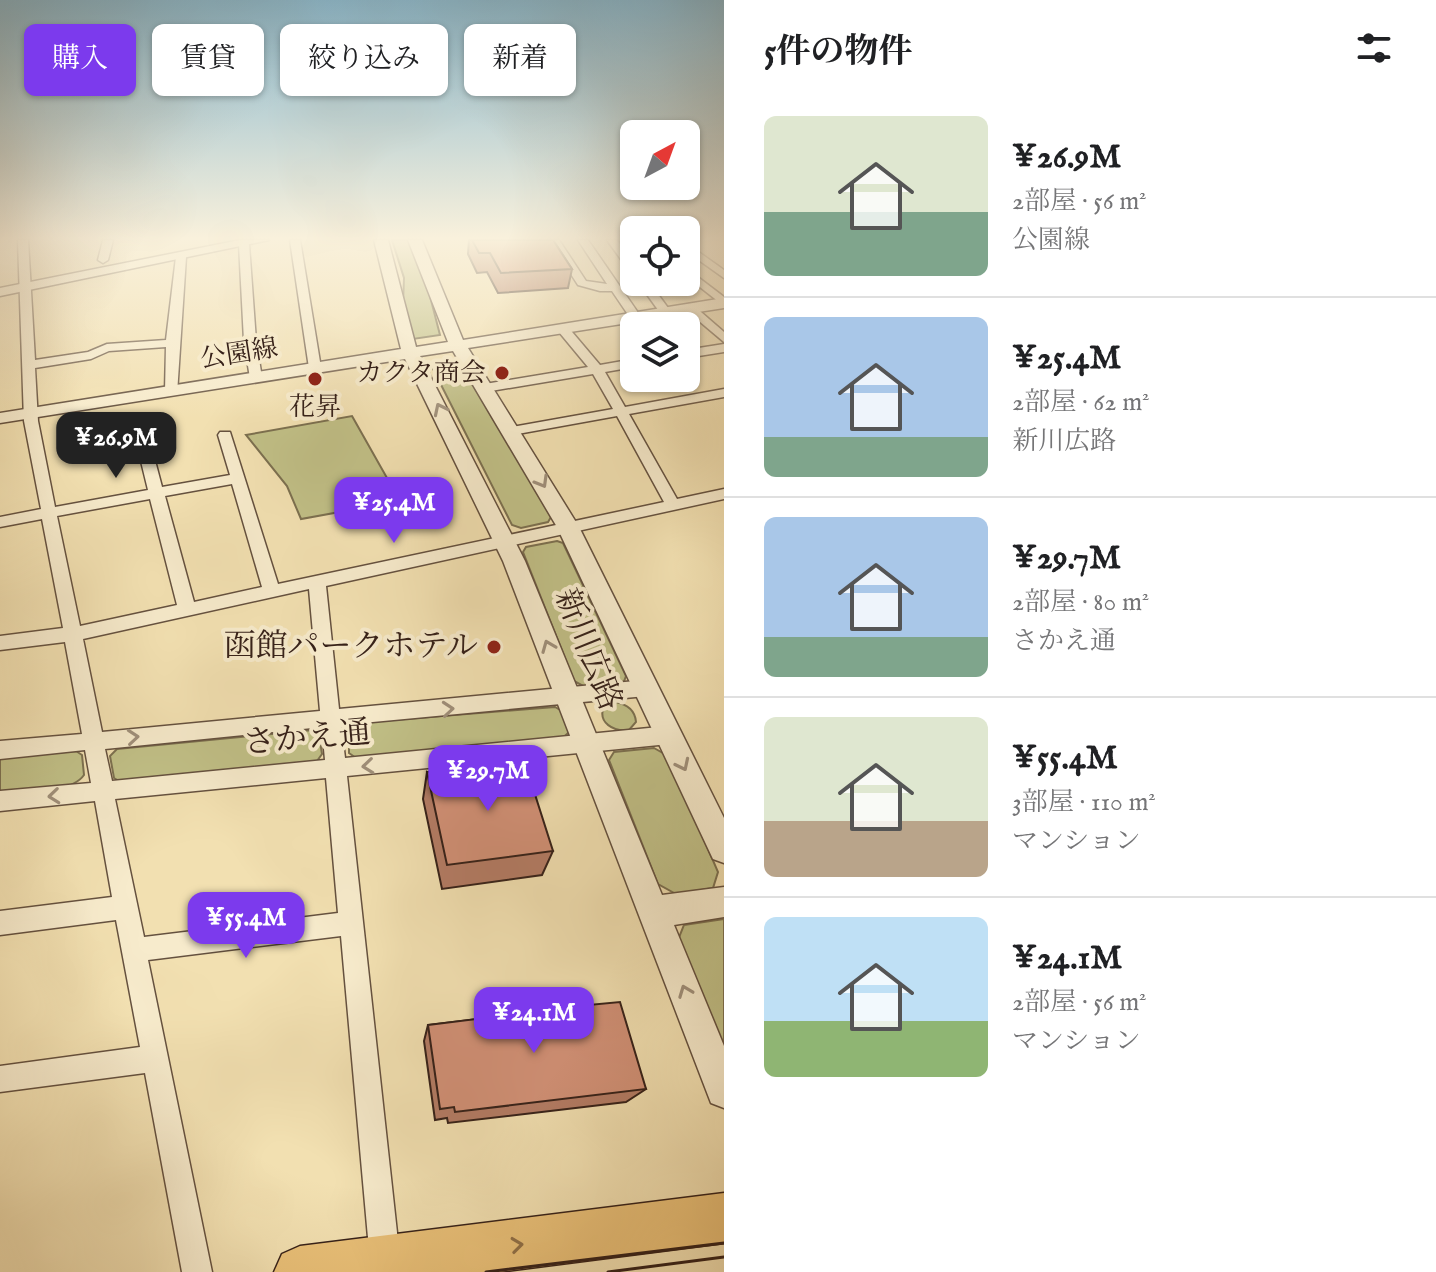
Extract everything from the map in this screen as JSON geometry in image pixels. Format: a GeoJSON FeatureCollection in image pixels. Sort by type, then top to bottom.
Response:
{"type":"FeatureCollection","features":[{"type":"Feature","properties":{"kind":"main road"},"geometry":{"type":"LineString","coordinates":[[300,1272],[724,1218]]}},
{"type":"Feature","properties":{"kind":"street"},"geometry":{"type":"LineString","coordinates":[[26,299],[30,413],[197,1272]]}},
{"type":"Feature","properties":{"kind":"street"},"geometry":{"type":"LineString","coordinates":[[172,391],[177,299]]}},
{"type":"Feature","properties":{"kind":"street"},"geometry":{"type":"LineString","coordinates":[[247,299],[256,378]]}},
{"type":"Feature","properties":{"kind":"street"},"geometry":{"type":"LineString","coordinates":[[304,299],[315,368]]}},
{"type":"Feature","properties":{"kind":"street","name":"新川広路"},"geometry":{"type":"LineString","coordinates":[[394,299],[411,353],[505,541],[724,1090]]}},
{"type":"Feature","properties":{"kind":"street","name":"新川広路"},"geometry":{"type":"LineString","coordinates":[[438,299],[452,335],[568,527],[724,849]]}},
{"type":"Feature","properties":{"kind":"street"},"geometry":{"type":"LineString","coordinates":[[656,299],[665,312]]}},
{"type":"Feature","properties":{"kind":"street","name":"公園線"},"geometry":{"type":"LineString","coordinates":[[665,312],[724,303]]}},
{"type":"Feature","properties":{"kind":"street"},"geometry":{"type":"LineString","coordinates":[[690,308],[724,338]]}},
{"type":"Feature","properties":{"kind":"street","name":"公園線"},"geometry":{"type":"LineString","coordinates":[[0,418],[620,320]]}},
{"type":"Feature","properties":{"kind":"street"},"geometry":{"type":"LineString","coordinates":[[563,329],[597,369],[673,505]]}},
{"type":"Feature","properties":{"kind":"street"},"geometry":{"type":"LineString","coordinates":[[28,365],[91,355],[107,348],[172,343]]}},
{"type":"Feature","properties":{"kind":"street"},"geometry":{"type":"LineString","coordinates":[[700,352],[724,348]]}},
{"type":"Feature","properties":{"kind":"street"},"geometry":{"type":"LineString","coordinates":[[485,388],[620,365]]}},
{"type":"Feature","properties":{"kind":"street"},"geometry":{"type":"LineString","coordinates":[[512,431],[724,393]]}},
{"type":"Feature","properties":{"kind":"street"},"geometry":{"type":"LineString","coordinates":[[225,435],[272,591]]}},
{"type":"Feature","properties":{"kind":"street"},"geometry":{"type":"LineString","coordinates":[[146,453],[187,609]]}},
{"type":"Feature","properties":{"kind":"street"},"geometry":{"type":"LineString","coordinates":[[0,522],[238,478]]}},
{"type":"Feature","properties":{"kind":"street"},"geometry":{"type":"LineString","coordinates":[[0,643],[73,634],[724,494]]}},
{"type":"Feature","properties":{"kind":"street"},"geometry":{"type":"LineString","coordinates":[[317,582],[386,1262]]}},
{"type":"Feature","properties":{"kind":"street","name":"さかえ通"},"geometry":{"type":"LineString","coordinates":[[0,750],[646,688]]}},
{"type":"Feature","properties":{"kind":"street","name":"さかえ通"},"geometry":{"type":"LineString","coordinates":[[0,801],[669,735]]}},
{"type":"Feature","properties":{"kind":"street"},"geometry":{"type":"LineString","coordinates":[[654,912],[724,902]]}},
{"type":"Feature","properties":{"kind":"street"},"geometry":{"type":"LineString","coordinates":[[0,923],[125,907]]}},
{"type":"Feature","properties":{"kind":"street"},"geometry":{"type":"LineString","coordinates":[[133,950],[352,923]]}},
{"type":"Feature","properties":{"kind":"street"},"geometry":{"type":"LineString","coordinates":[[0,1079],[156,1058]]}},
{"type":"Feature","properties":{"kind":"shaded area"},"geometry":{"type":"Polygon","coordinates":[[[403,299],[431,299],[440,335],[413,339],[403,299]]]}},
{"type":"Feature","properties":{"kind":"shaded area"},"geometry":{"type":"Polygon","coordinates":[[[459,359],[551,517],[548,522],[521,528],[512,525],[430,363],[459,359]]]}},
{"type":"Feature","properties":{"kind":"shaded area"},"geometry":{"type":"Polygon","coordinates":[[[352,416],[400,501],[301,519],[287,486],[246,435],[352,416]]]}},
{"type":"Feature","properties":{"kind":"shaded area"},"geometry":{"type":"Polygon","coordinates":[[[557,541],[563,543],[626,676],[623,684],[585,687],[574,681],[523,552],[526,547],[557,541]]]}},
{"type":"Feature","properties":{"kind":"shaded area"},"geometry":{"type":"Polygon","coordinates":[[[615,702],[626,706],[634,714],[636,722],[629,730],[613,728],[605,722],[604,706],[615,702]]]}},
{"type":"Feature","properties":{"kind":"shaded area"},"geometry":{"type":"Polygon","coordinates":[[[555,707],[562,711],[570,731],[564,737],[356,758],[349,753],[349,729],[356,723],[555,707]]]}},
{"type":"Feature","properties":{"kind":"shaded area"},"geometry":{"type":"Polygon","coordinates":[[[313,730],[319,735],[322,754],[317,761],[119,781],[114,778],[110,756],[117,749],[313,730]]]}},
{"type":"Feature","properties":{"kind":"shaded area"},"geometry":{"type":"Polygon","coordinates":[[[654,748],[668,756],[718,872],[713,888],[676,894],[658,884],[609,760],[614,752],[654,748]]]}},
{"type":"Feature","properties":{"kind":"shaded area"},"geometry":{"type":"Polygon","coordinates":[[[76,751],[82,755],[84,775],[68,786],[0,792],[0,758],[76,751]]]}},
{"type":"Feature","properties":{"kind":"shaded area"},"geometry":{"type":"Polygon","coordinates":[[[724,919],[724,1047],[678,940],[684,925],[724,919]]]}},
{"type":"Feature","properties":{"kind":"building"},"geometry":{"type":"Polygon","coordinates":[[[524,760],[553,851],[447,865],[427,772],[524,760]]]}},
{"type":"Feature","properties":{"kind":"building"},"geometry":{"type":"Polygon","coordinates":[[[586,997],[589,1005],[620,1002],[646,1089],[455,1112],[454,1107],[440,1109],[428,1025],[485,1018],[483,1008],[586,997]]]}},
{"type":"Feature","properties":{"kind":"tram line"},"geometry":{"type":"LineString","coordinates":[[486,1272],[724,1243]]}},
{"type":"Feature","properties":{"kind":"tram line"},"geometry":{"type":"LineString","coordinates":[[608,1272],[724,1257]]}},
{"type":"Feature","properties":{"kind":"place","name":"カクタ商会"},"geometry":{"type":"Point","coordinates":[502,373]}},
{"type":"Feature","properties":{"kind":"place","name":"花昇"},"geometry":{"type":"Point","coordinates":[315,379]}},
{"type":"Feature","properties":{"kind":"place","name":"函館パークホテル"},"geometry":{"type":"Point","coordinates":[494,647]}}]}
